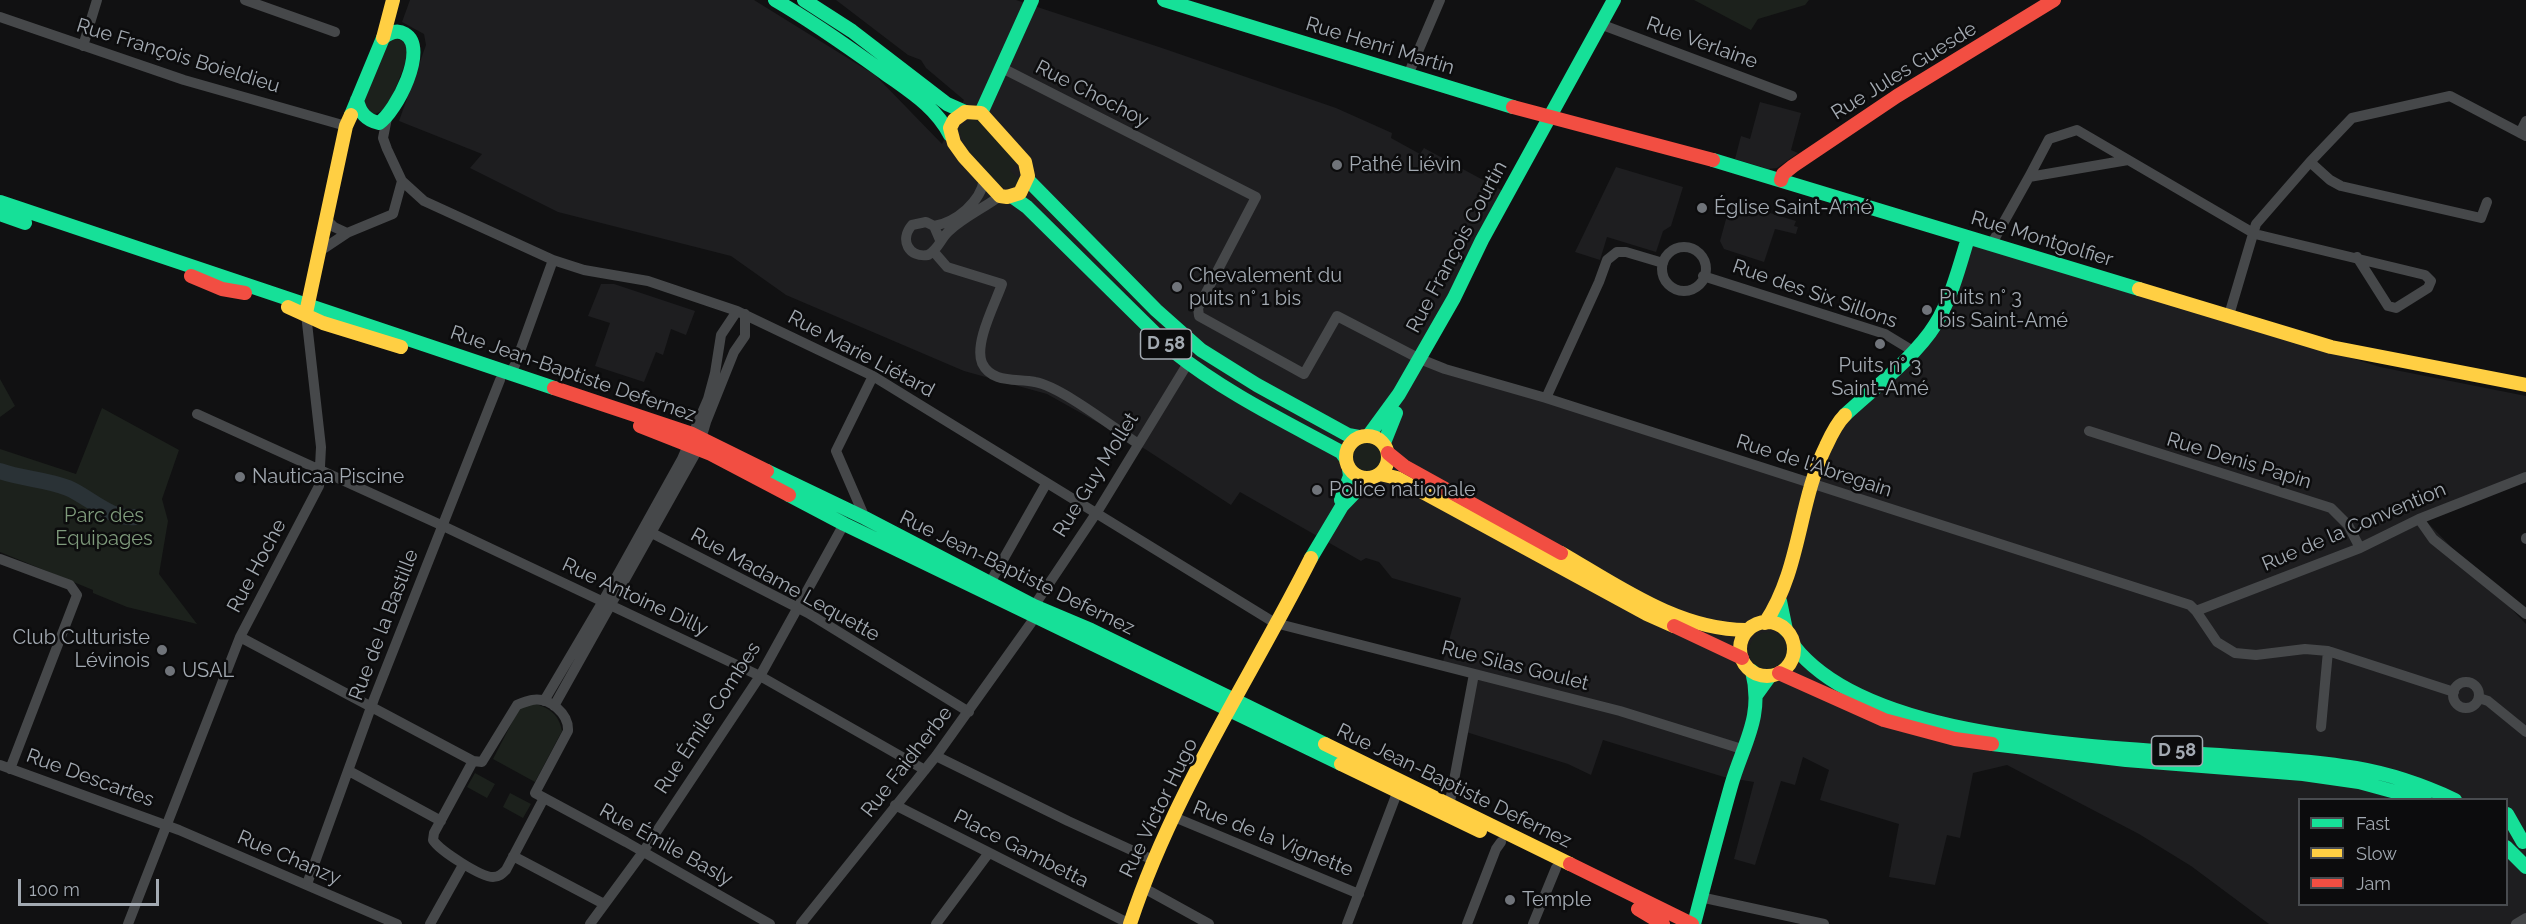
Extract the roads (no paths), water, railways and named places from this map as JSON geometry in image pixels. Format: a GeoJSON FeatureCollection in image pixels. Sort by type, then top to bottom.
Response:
{"type":"FeatureCollection","features":[{"type":"Feature","properties":{"kind":"main road"},"geometry":{"type":"LineString","coordinates":[[307,309],[345,130],[383,38],[393,0]]}},
{"type":"Feature","properties":{"kind":"main road"},"geometry":{"type":"LineString","coordinates":[[357,100],[360,112],[371,121],[379,123],[387,118],[415,56],[414,45],[401,32],[396,20],[400,0]]}},
{"type":"Feature","properties":{"kind":"main road"},"geometry":{"type":"LineString","coordinates":[[775,0],[805,17],[905,86],[939,116],[964,157],[984,179],[1007,197],[1023,191],[1028,180],[1028,168],[1025,162],[981,113],[965,112],[948,104],[852,31],[804,0]]}},
{"type":"Feature","properties":{"kind":"main road"},"geometry":{"type":"LineString","coordinates":[[981,113],[1032,0]]}},
{"type":"Feature","properties":{"kind":"main road","name":"Rue Henri Martin"},"geometry":{"type":"LineString","coordinates":[[1164,0],[1550,117]]}},
{"type":"Feature","properties":{"kind":"main road","name":"Rue François Courtin"},"geometry":{"type":"LineString","coordinates":[[1399,394],[1614,0]]}},
{"type":"Feature","properties":{"kind":"main road","name":"Rue Jules Guesde"},"geometry":{"type":"LineString","coordinates":[[1780,180],[1782,174],[1792,166],[1897,96],[2054,0]]}},
{"type":"Feature","properties":{"kind":"main road"},"geometry":{"type":"LineString","coordinates":[[383,38],[387,34],[401,32]]}},
{"type":"Feature","properties":{"kind":"main road"},"geometry":{"type":"LineString","coordinates":[[950,135],[950,128],[954,120],[965,112]]}},
{"type":"Feature","properties":{"kind":"main road","name":"Rue Montgolfier"},"geometry":{"type":"LineString","coordinates":[[1550,117],[1636,138],[1780,180],[2331,347],[2526,385]]}},
{"type":"Feature","properties":{"kind":"main road"},"geometry":{"type":"LineString","coordinates":[[345,130],[371,121]]}},
{"type":"Feature","properties":{"kind":"main road","name":"D 58"},"geometry":{"type":"LineString","coordinates":[[1028,180],[1156,310],[1201,350],[1257,385],[1348,435],[1364,436]]}},
{"type":"Feature","properties":{"kind":"main road","name":"D 58"},"geometry":{"type":"LineString","coordinates":[[1007,197],[1027,207],[1173,351],[1188,363],[1225,388],[1341,452],[1347,464]]}},
{"type":"Feature","properties":{"kind":"main road"},"geometry":{"type":"LineString","coordinates":[[0,202],[307,309]]}},
{"type":"Feature","properties":{"kind":"main road"},"geometry":{"type":"LineString","coordinates":[[0,214],[190,276],[222,289],[307,309]]}},
{"type":"Feature","properties":{"kind":"main road"},"geometry":{"type":"LineString","coordinates":[[1765,623],[1780,601],[1791,567],[1810,484],[1827,443],[1840,420],[1914,351],[1938,321],[1949,298],[1968,238]]}},
{"type":"Feature","properties":{"kind":"main road","name":"Rue Jean-Baptiste Defernez"},"geometry":{"type":"LineString","coordinates":[[307,309],[695,441],[865,518],[990,581],[1034,611]]}},
{"type":"Feature","properties":{"kind":"main road"},"geometry":{"type":"LineString","coordinates":[[1232,706],[1329,526],[1347,486],[1350,476],[1347,464],[1348,446],[1374,431],[1399,394]]}},
{"type":"Feature","properties":{"kind":"main road"},"geometry":{"type":"LineString","coordinates":[[1329,526],[1355,491],[1375,476],[1388,461],[1384,437],[1395,416],[1399,394]]}},
{"type":"Feature","properties":{"kind":"main road"},"geometry":{"type":"LineString","coordinates":[[1364,436],[1377,438],[1386,448],[1400,472],[1637,609],[1725,647],[1742,658],[1752,671],[1757,694],[1745,750],[1732,782],[1693,924]]}},
{"type":"Feature","properties":{"kind":"main road","name":"Rue Jean-Baptiste Defernez"},"geometry":{"type":"LineString","coordinates":[[695,441],[844,524],[1034,611],[1449,811],[1693,924]]}},
{"type":"Feature","properties":{"kind":"main road"},"geometry":{"type":"LineString","coordinates":[[1347,464],[1358,476],[1400,472],[1687,619],[1728,632],[1748,630],[1765,623],[1777,624],[1786,630]]}},
{"type":"Feature","properties":{"kind":"main road"},"geometry":{"type":"LineString","coordinates":[[1757,694],[1775,675],[1790,664],[1794,646],[1786,630],[1780,601]]}},
{"type":"Feature","properties":{"kind":"main road"},"geometry":{"type":"LineString","coordinates":[[1742,658],[1741,646],[1748,630]]}},
{"type":"Feature","properties":{"kind":"main road","name":"D 58"},"geometry":{"type":"LineString","coordinates":[[1794,646],[1816,671],[1856,694],[1897,711],[1940,723],[1989,732],[2078,743],[2301,761],[2360,769],[2405,779],[2450,798]]}},
{"type":"Feature","properties":{"kind":"main road"},"geometry":{"type":"LineString","coordinates":[[1752,671],[1775,675]]}},
{"type":"Feature","properties":{"kind":"main road","name":"D 58"},"geometry":{"type":"LineString","coordinates":[[1775,675],[1800,680],[1884,720],[1955,739],[2013,748],[2126,760],[2303,774],[2360,782],[2418,798]]}},
{"type":"Feature","properties":{"kind":"main road","name":"Rue Jean-Baptiste Defernez"},"geometry":{"type":"LineString","coordinates":[[1232,706],[1397,793],[1449,811],[1501,842],[1651,915],[1663,924]]}},
{"type":"Feature","properties":{"kind":"main road","name":"Rue Victor Hugo"},"geometry":{"type":"LineString","coordinates":[[1130,924],[1153,860],[1232,706]]}},
{"type":"Feature","properties":{"kind":"main road"},"geometry":{"type":"LineString","coordinates":[[2508,816],[2524,843]]}},
{"type":"Feature","properties":{"kind":"main road"},"geometry":{"type":"LineString","coordinates":[[2508,831],[2524,843]]}},
{"type":"Feature","properties":{"kind":"main road"},"geometry":{"type":"LineString","coordinates":[[2508,849],[2526,867]]}},
{"type":"Feature","properties":{"kind":"street"},"geometry":{"type":"LineString","coordinates":[[83,46],[97,0]]}},
{"type":"Feature","properties":{"kind":"street"},"geometry":{"type":"LineString","coordinates":[[245,0],[268,4],[335,32]]}},
{"type":"Feature","properties":{"kind":"street"},"geometry":{"type":"LineString","coordinates":[[1408,75],[1440,0]]}},
{"type":"Feature","properties":{"kind":"street","name":"Rue François Boieldieu"},"geometry":{"type":"LineString","coordinates":[[0,17],[184,80],[345,130]]}},
{"type":"Feature","properties":{"kind":"street","name":"Rue Verlaine"},"geometry":{"type":"LineString","coordinates":[[1600,24],[1792,96]]}},
{"type":"Feature","properties":{"kind":"street","name":"Rue Chochoy"},"geometry":{"type":"LineString","coordinates":[[1002,68],[1256,197],[1198,308],[1199,316],[1205,321],[1304,374],[1337,316],[1420,359]]}},
{"type":"Feature","properties":{"kind":"street"},"geometry":{"type":"LineString","coordinates":[[2229,315],[2255,234],[2256,224],[2352,118],[2450,96],[2523,135],[2526,121]]}},
{"type":"Feature","properties":{"kind":"street"},"geometry":{"type":"LineString","coordinates":[[320,251],[347,233],[393,214],[402,181],[383,138],[387,118]]}},
{"type":"Feature","properties":{"kind":"street"},"geometry":{"type":"LineString","coordinates":[[1991,245],[2049,140],[2077,130],[2255,234],[2357,257],[2426,275],[2431,281],[2428,288],[2396,308],[2388,306],[2357,257]]}},
{"type":"Feature","properties":{"kind":"street"},"geometry":{"type":"LineString","coordinates":[[2029,177],[2128,160]]}},
{"type":"Feature","properties":{"kind":"street"},"geometry":{"type":"LineString","coordinates":[[2310,162],[2330,180],[2341,186],[2481,218],[2487,202]]}},
{"type":"Feature","properties":{"kind":"street"},"geometry":{"type":"LineString","coordinates":[[934,226],[956,218],[976,198],[984,179]]}},
{"type":"Feature","properties":{"kind":"street","name":"Rue Marie Liétard"},"geometry":{"type":"LineString","coordinates":[[402,181],[424,201],[553,260],[584,270],[648,281],[741,312],[873,376],[1275,623]]}},
{"type":"Feature","properties":{"kind":"street"},"geometry":{"type":"LineString","coordinates":[[940,240],[934,226],[926,222],[912,225],[905,236],[910,251],[915,255],[922,256],[934,252],[940,240],[951,229],[1007,197]]}},
{"type":"Feature","properties":{"kind":"street"},"geometry":{"type":"LineString","coordinates":[[326,219],[334,227],[347,233]]}},
{"type":"Feature","properties":{"kind":"street"},"geometry":{"type":"LineString","coordinates":[[1682,247],[1691,248],[1705,259],[1703,276],[1699,286],[1689,291],[1677,290],[1668,284],[1663,274],[1663,263],[1674,250],[1682,247]]}},
{"type":"Feature","properties":{"kind":"street"},"geometry":{"type":"LineString","coordinates":[[934,252],[947,267],[1002,284],[979,347],[982,363],[989,371],[1005,380],[1036,382],[1057,390],[1137,443]]}},
{"type":"Feature","properties":{"kind":"street"},"geometry":{"type":"LineString","coordinates":[[1546,398],[1607,260],[1617,252],[1626,252],[1663,263]]}},
{"type":"Feature","properties":{"kind":"street","name":"Rue de la Bastille"},"geometry":{"type":"LineString","coordinates":[[307,884],[312,865],[441,525],[505,376],[515,365],[553,260]]}},
{"type":"Feature","properties":{"kind":"street","name":"Rue des Six Sillons"},"geometry":{"type":"LineString","coordinates":[[1703,276],[1885,334],[1914,351]]}},
{"type":"Feature","properties":{"kind":"street","name":"Rue Hoche"},"geometry":{"type":"LineString","coordinates":[[128,924],[240,637],[319,486],[322,470],[321,447],[307,309]]}},
{"type":"Feature","properties":{"kind":"street"},"geometry":{"type":"LineString","coordinates":[[695,441],[716,373],[721,335],[741,312]]}},
{"type":"Feature","properties":{"kind":"street"},"geometry":{"type":"LineString","coordinates":[[549,704],[695,441],[734,352],[745,336],[741,312]]}},
{"type":"Feature","properties":{"kind":"street","name":"Rue de l'Abregain"},"geometry":{"type":"LineString","coordinates":[[1420,359],[1445,369],[1546,398],[2152,592],[2190,605],[2196,611]]}},
{"type":"Feature","properties":{"kind":"street","name":"Rue Guy Mollet"},"geometry":{"type":"LineString","coordinates":[[1034,611],[1188,363]]}},
{"type":"Feature","properties":{"kind":"street"},"geometry":{"type":"LineString","coordinates":[[865,518],[836,451],[873,376]]}},
{"type":"Feature","properties":{"kind":"street","name":"Rue Antoine Dilly"},"geometry":{"type":"LineString","coordinates":[[196,414],[441,525],[760,676],[925,770]]}},
{"type":"Feature","properties":{"kind":"street","name":"Rue Denis Papin"},"geometry":{"type":"LineString","coordinates":[[2090,431],[2331,508],[2348,525],[2360,548]]}},
{"type":"Feature","properties":{"kind":"street","name":"Rue de la Convention"},"geometry":{"type":"LineString","coordinates":[[2196,611],[2360,548],[2419,519],[2526,477]]}},
{"type":"Feature","properties":{"kind":"street"},"geometry":{"type":"LineString","coordinates":[[990,581],[1046,484]]}},
{"type":"Feature","properties":{"kind":"street"},"geometry":{"type":"LineString","coordinates":[[2419,519],[2433,538],[2526,615]]}},
{"type":"Feature","properties":{"kind":"street","name":"Rue Émile Combes"},"geometry":{"type":"LineString","coordinates":[[590,924],[643,852],[760,676],[844,524]]}},
{"type":"Feature","properties":{"kind":"street","name":"Rue Madame Lequette"},"geometry":{"type":"LineString","coordinates":[[647,531],[798,608],[969,712]]}},
{"type":"Feature","properties":{"kind":"street"},"geometry":{"type":"LineString","coordinates":[[0,559],[69,585],[76,592],[76,599],[5,767]]}},
{"type":"Feature","properties":{"kind":"street","name":"Rue Faidherbe"},"geometry":{"type":"LineString","coordinates":[[801,924],[969,712],[1034,611]]}},
{"type":"Feature","properties":{"kind":"street"},"geometry":{"type":"LineString","coordinates":[[2196,611],[2217,642],[2235,653],[2256,656],[2305,649],[2328,651],[2454,692]]}},
{"type":"Feature","properties":{"kind":"street","name":"Rue Silas Goulet"},"geometry":{"type":"LineString","coordinates":[[1275,623],[1360,647],[1620,711],[1745,750]]}},
{"type":"Feature","properties":{"kind":"street"},"geometry":{"type":"LineString","coordinates":[[240,637],[478,761]]}},
{"type":"Feature","properties":{"kind":"street"},"geometry":{"type":"LineString","coordinates":[[2321,727],[2328,651]]}},
{"type":"Feature","properties":{"kind":"street"},"geometry":{"type":"LineString","coordinates":[[1449,811],[1474,674]]}},
{"type":"Feature","properties":{"kind":"street"},"geometry":{"type":"LineString","coordinates":[[2461,683],[2469,683],[2478,690],[2479,698],[2475,705],[2463,708],[2456,704],[2454,692],[2461,683]]}},
{"type":"Feature","properties":{"kind":"street"},"geometry":{"type":"LineString","coordinates":[[2479,698],[2488,701],[2526,732]]}},
{"type":"Feature","properties":{"kind":"street"},"geometry":{"type":"LineString","coordinates":[[532,700],[549,704],[565,715],[569,724],[568,731],[506,870],[500,876],[491,877],[471,866],[463,865],[438,848],[433,840],[434,833],[478,761],[517,705],[532,700]]}},
{"type":"Feature","properties":{"kind":"street"},"geometry":{"type":"LineString","coordinates":[[936,756],[1153,860]]}},
{"type":"Feature","properties":{"kind":"street","name":"Rue Descartes"},"geometry":{"type":"LineString","coordinates":[[5,767],[167,826]]}},
{"type":"Feature","properties":{"kind":"street"},"geometry":{"type":"LineString","coordinates":[[349,771],[441,821]]}},
{"type":"Feature","properties":{"kind":"street"},"geometry":{"type":"LineString","coordinates":[[1347,924],[1397,793]]}},
{"type":"Feature","properties":{"kind":"street","name":"Rue Émile Basly"},"geometry":{"type":"LineString","coordinates":[[540,796],[770,924]]}},
{"type":"Feature","properties":{"kind":"street","name":"Place Gambetta"},"geometry":{"type":"LineString","coordinates":[[896,805],[988,854],[1130,924]]}},
{"type":"Feature","properties":{"kind":"street","name":"Rue de la Vignette"},"geometry":{"type":"LineString","coordinates":[[1174,817],[1359,894]]}},
{"type":"Feature","properties":{"kind":"street","name":"Rue Chanzy"},"geometry":{"type":"LineString","coordinates":[[167,826],[397,924]]}},
{"type":"Feature","properties":{"kind":"street"},"geometry":{"type":"LineString","coordinates":[[1467,924],[1496,849],[1501,842]]}},
{"type":"Feature","properties":{"kind":"street"},"geometry":{"type":"LineString","coordinates":[[936,924],[988,854]]}},
{"type":"Feature","properties":{"kind":"street"},"geometry":{"type":"LineString","coordinates":[[513,856],[604,904]]}},
{"type":"Feature","properties":{"kind":"street"},"geometry":{"type":"LineString","coordinates":[[430,924],[463,865]]}},
{"type":"Feature","properties":{"kind":"street"},"geometry":{"type":"LineString","coordinates":[[1533,924],[1556,868]]}},
{"type":"Feature","properties":{"kind":"street"},"geometry":{"type":"LineString","coordinates":[[1142,887],[1209,924]]}},
{"type":"Feature","properties":{"kind":"street"},"geometry":{"type":"LineString","coordinates":[[1700,897],[1824,924]]}},
{"type":"Feature","properties":{"kind":"street"},"geometry":{"type":"LineString","coordinates":[[2516,924],[2526,918]]}},
{"type":"Feature","properties":{"kind":"waterway"},"geometry":{"type":"LineString","coordinates":[[0,471],[60,485],[109,512],[136,517]]}},
{"type":"Feature","properties":{"kind":"place","name":"Pathé Liévin"},"geometry":{"type":"Point","coordinates":[1337,165]}},
{"type":"Feature","properties":{"kind":"place","name":"Église Saint-Amé"},"geometry":{"type":"Point","coordinates":[1702,208]}},
{"type":"Feature","properties":{"kind":"place","name":"Chevalement du puits n° 1 bis"},"geometry":{"type":"Point","coordinates":[1177,287]}},
{"type":"Feature","properties":{"kind":"place","name":"Puits n° 3 bis Saint-Amé"},"geometry":{"type":"Point","coordinates":[1927,310]}},
{"type":"Feature","properties":{"kind":"place","name":"Puits n° 3 Saint-Amé"},"geometry":{"type":"Point","coordinates":[1880,344]}},
{"type":"Feature","properties":{"kind":"place","name":"Nauticaa Piscine"},"geometry":{"type":"Point","coordinates":[240,477]}},
{"type":"Feature","properties":{"kind":"place","name":"Police nationale"},"geometry":{"type":"Point","coordinates":[1317,490]}},
{"type":"Feature","properties":{"kind":"place","name":"Club Culturiste Lévinois"},"geometry":{"type":"Point","coordinates":[162,650]}},
{"type":"Feature","properties":{"kind":"place","name":"USAL"},"geometry":{"type":"Point","coordinates":[170,671]}},
{"type":"Feature","properties":{"kind":"place","name":"Temple"},"geometry":{"type":"Point","coordinates":[1510,900]}},
{"type":"Feature","properties":{"kind":"park label","name":"Parc des Equipages"},"geometry":{"type":"Point","coordinates":[104,528]}}]}
